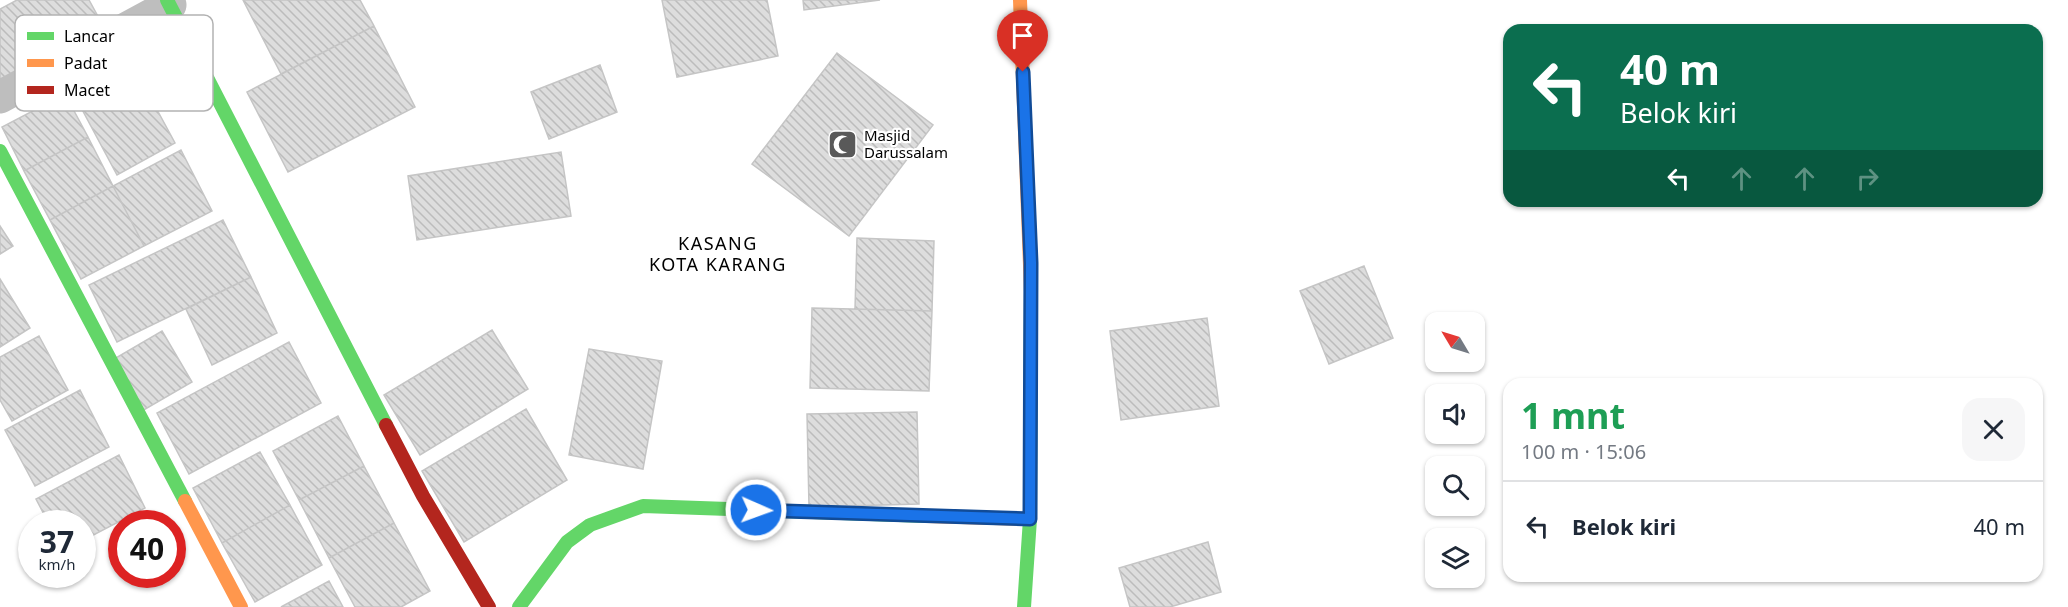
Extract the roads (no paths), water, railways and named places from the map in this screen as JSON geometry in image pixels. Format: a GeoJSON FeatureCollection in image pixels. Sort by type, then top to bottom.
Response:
{"type":"FeatureCollection","features":[{"type":"Feature","properties":{"kind":"street"},"geometry":{"type":"LineString","coordinates":[[1020,0],[1031,263],[1030,519],[1024,607]]}},
{"type":"Feature","properties":{"kind":"street"},"geometry":{"type":"LineString","coordinates":[[145,15],[168,2]]}},
{"type":"Feature","properties":{"kind":"street"},"geometry":{"type":"LineString","coordinates":[[0,97],[15,89]]}},
{"type":"Feature","properties":{"kind":"street"},"geometry":{"type":"LineString","coordinates":[[213,89],[423,496],[489,607]]}},
{"type":"Feature","properties":{"kind":"street"},"geometry":{"type":"LineString","coordinates":[[0,152],[241,607]]}},
{"type":"Feature","properties":{"kind":"street"},"geometry":{"type":"LineString","coordinates":[[519,607],[567,542],[590,525],[642,507],[1030,519]]}},
{"type":"Feature","properties":{"kind":"place","name":"Masjid Darussalam"},"geometry":{"type":"Point","coordinates":[843,144]}},
{"type":"Feature","properties":{"kind":"district","name":"KASANG KOTA KARANG"},"geometry":{"type":"Point","coordinates":[718,253]}}]}
